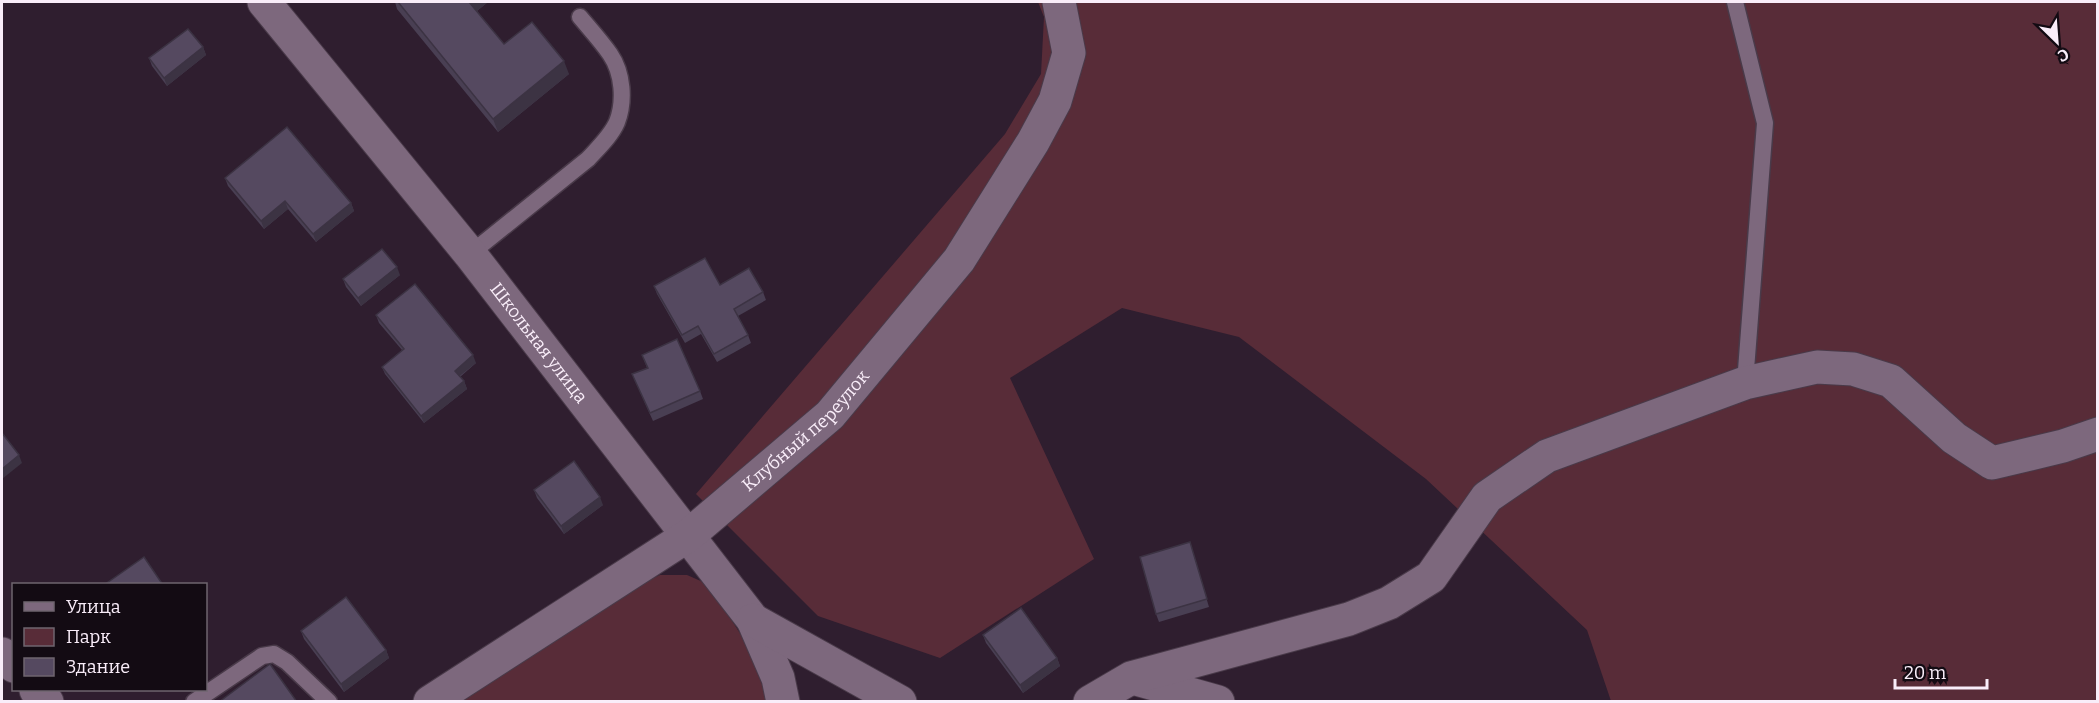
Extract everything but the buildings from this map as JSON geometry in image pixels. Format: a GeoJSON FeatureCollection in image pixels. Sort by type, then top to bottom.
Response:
{"type":"FeatureCollection","features":[{"type":"Feature","properties":{"kind":"street","name":"Школьная улица"},"geometry":{"type":"LineString","coordinates":[[264,2],[470,254],[753,620],[778,678],[783,702]]}},
{"type":"Feature","properties":{"kind":"street","name":"Клубный переулок"},"geometry":{"type":"LineString","coordinates":[[430,702],[689,535],[830,415],[959,260],[1033,142],[1055,101],[1069,53],[1059,2]]}},
{"type":"Feature","properties":{"kind":"street"},"geometry":{"type":"LineString","coordinates":[[1090,702],[1131,678],[1349,619],[1389,603],[1431,577],[1487,497],[1547,456],[1745,383],[1817,367],[1852,369],[1892,381],[1954,438],[1992,463],[2063,446],[2097,434]]}},
{"type":"Feature","properties":{"kind":"street"},"geometry":{"type":"LineString","coordinates":[[753,620],[900,702]]}},
{"type":"Feature","properties":{"kind":"street"},"geometry":{"type":"LineString","coordinates":[[1131,678],[1218,702]]}},
{"type":"Feature","properties":{"kind":"lane"},"geometry":{"type":"LineString","coordinates":[[1735,2],[1765,123],[1745,383]]}},
{"type":"Feature","properties":{"kind":"lane"},"geometry":{"type":"LineString","coordinates":[[470,254],[588,159],[617,122],[623,94],[620,77],[611,56],[580,17]]}},
{"type":"Feature","properties":{"kind":"lane"},"geometry":{"type":"LineString","coordinates":[[194,702],[262,656],[274,654],[287,662],[328,702]]}},
{"type":"Feature","properties":{"kind":"green space"},"geometry":{"type":"Polygon","coordinates":[[[1038,2],[2097,2],[2097,701],[1611,701],[1587,630],[1426,479],[1239,337],[1122,308],[1010,378],[1094,559],[940,658],[818,616],[696,494],[1005,134],[1041,74],[1044,17],[1038,2]]]}},
{"type":"Feature","properties":{"kind":"green space"},"geometry":{"type":"Polygon","coordinates":[[[660,575],[687,575],[703,582],[721,604],[745,641],[769,702],[459,702],[626,590],[660,575]]]}}]}
